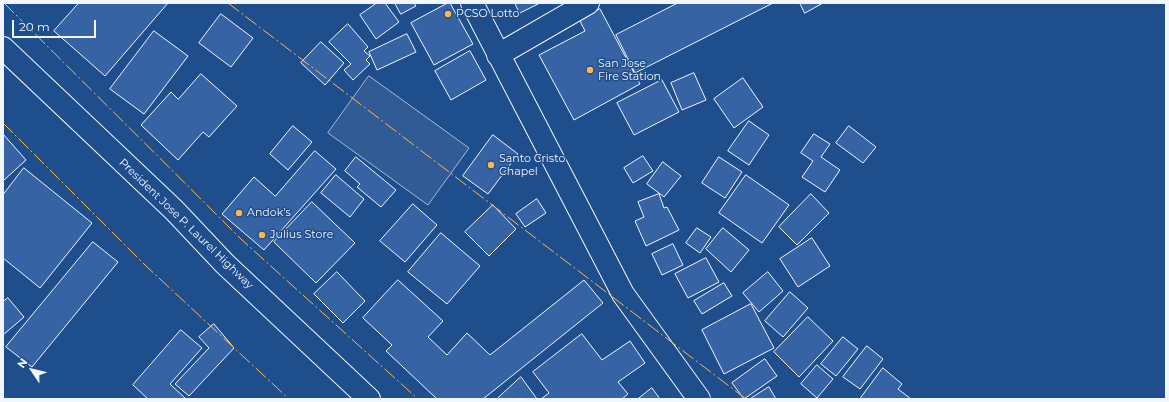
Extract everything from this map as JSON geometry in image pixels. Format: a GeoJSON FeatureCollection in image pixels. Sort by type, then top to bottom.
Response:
{"type":"FeatureCollection","features":[{"type":"Feature","properties":{"kind":"main road"},"geometry":{"type":"LineString","coordinates":[[472,3],[623,294],[699,399]]}},
{"type":"Feature","properties":{"kind":"main road"},"geometry":{"type":"LineString","coordinates":[[498,55],[588,3]]}},
{"type":"Feature","properties":{"kind":"main road","name":"President Jose P. Laurel Highway"},"geometry":{"type":"LineString","coordinates":[[3,48],[174,210],[225,264],[369,399]]}},
{"type":"Feature","properties":{"kind":"shaded area"},"geometry":{"type":"Polygon","coordinates":[[[369,76],[469,148],[428,205],[328,133],[369,76]]]}},
{"type":"Feature","properties":{"kind":"building"},"geometry":{"type":"Polygon","coordinates":[[[79,3],[168,3],[105,76],[54,31],[79,3]]]}},
{"type":"Feature","properties":{"kind":"building"},"geometry":{"type":"Polygon","coordinates":[[[377,3],[385,3],[399,22],[376,39],[360,15],[377,3]]]}},
{"type":"Feature","properties":{"kind":"building"},"geometry":{"type":"Polygon","coordinates":[[[395,3],[414,3],[416,6],[401,14],[395,3]]]}},
{"type":"Feature","properties":{"kind":"building"},"geometry":{"type":"Polygon","coordinates":[[[450,3],[473,44],[434,65],[411,23],[450,3]]]}},
{"type":"Feature","properties":{"kind":"building"},"geometry":{"type":"Polygon","coordinates":[[[515,3],[540,3],[520,13],[515,3]]]}},
{"type":"Feature","properties":{"kind":"building"},"geometry":{"type":"Polygon","coordinates":[[[678,3],[773,3],[635,73],[616,35],[678,3]]]}},
{"type":"Feature","properties":{"kind":"building"},"geometry":{"type":"Polygon","coordinates":[[[800,3],[823,3],[805,13],[800,3]]]}},
{"type":"Feature","properties":{"kind":"building","name":"San Jose Fire Station"},"geometry":{"type":"Polygon","coordinates":[[[600,9],[640,84],[574,120],[539,55],[585,31],[580,21],[600,9]]]}},
{"type":"Feature","properties":{"kind":"building"},"geometry":{"type":"Polygon","coordinates":[[[221,14],[253,38],[231,67],[199,43],[221,14]]]}},
{"type":"Feature","properties":{"kind":"building"},"geometry":{"type":"Polygon","coordinates":[[[348,24],[368,47],[364,51],[370,56],[366,60],[370,64],[353,80],[344,70],[351,64],[329,42],[348,24]]]}},
{"type":"Feature","properties":{"kind":"building"},"geometry":{"type":"Polygon","coordinates":[[[154,31],[188,56],[144,114],[110,89],[154,31]]]}},
{"type":"Feature","properties":{"kind":"building"},"geometry":{"type":"Polygon","coordinates":[[[407,34],[416,52],[377,70],[369,52],[407,34]]]}},
{"type":"Feature","properties":{"kind":"building"},"geometry":{"type":"Polygon","coordinates":[[[321,42],[344,63],[325,85],[301,63],[321,42]]]}},
{"type":"Feature","properties":{"kind":"building"},"geometry":{"type":"Polygon","coordinates":[[[470,51],[486,80],[451,100],[435,71],[470,51]]]}},
{"type":"Feature","properties":{"kind":"building"},"geometry":{"type":"Polygon","coordinates":[[[694,73],[706,100],[682,110],[671,83],[694,73]]]}},
{"type":"Feature","properties":{"kind":"building"},"geometry":{"type":"Polygon","coordinates":[[[201,74],[237,106],[209,137],[203,132],[178,160],[141,125],[171,92],[178,99],[201,74]]]}},
{"type":"Feature","properties":{"kind":"building"},"geometry":{"type":"Polygon","coordinates":[[[743,78],[763,107],[734,128],[714,99],[743,78]]]}},
{"type":"Feature","properties":{"kind":"building"},"geometry":{"type":"Polygon","coordinates":[[[662,80],[679,112],[634,135],[617,103],[662,80]]]}},
{"type":"Feature","properties":{"kind":"building"},"geometry":{"type":"Polygon","coordinates":[[[749,121],[769,135],[749,165],[728,151],[749,121]]]}},
{"type":"Feature","properties":{"kind":"building"},"geometry":{"type":"Polygon","coordinates":[[[293,126],[312,142],[288,170],[270,154],[293,126]]]}},
{"type":"Feature","properties":{"kind":"building"},"geometry":{"type":"Polygon","coordinates":[[[849,126],[876,147],[863,163],[836,143],[849,126]]]}},
{"type":"Feature","properties":{"kind":"building"},"geometry":{"type":"Polygon","coordinates":[[[3,134],[26,160],[3,181],[3,134]]]}},
{"type":"Feature","properties":{"kind":"building"},"geometry":{"type":"Polygon","coordinates":[[[814,134],[830,144],[821,157],[840,170],[825,192],[802,177],[813,161],[801,153],[814,134]]]}},
{"type":"Feature","properties":{"kind":"building","name":"Santo Cristo Chapel"},"geometry":{"type":"Polygon","coordinates":[[[493,135],[518,154],[488,194],[463,176],[493,135]]]}},
{"type":"Feature","properties":{"kind":"building"},"geometry":{"type":"Polygon","coordinates":[[[315,151],[336,169],[264,250],[222,214],[254,177],[275,196],[315,151]]]}},
{"type":"Feature","properties":{"kind":"building"},"geometry":{"type":"Polygon","coordinates":[[[643,156],[653,171],[633,183],[624,168],[643,156]]]}},
{"type":"Feature","properties":{"kind":"building"},"geometry":{"type":"Polygon","coordinates":[[[356,157],[396,190],[381,207],[357,187],[360,184],[345,171],[356,157]]]}},
{"type":"Feature","properties":{"kind":"building"},"geometry":{"type":"Polygon","coordinates":[[[719,157],[742,172],[725,198],[702,183],[719,157]]]}},
{"type":"Feature","properties":{"kind":"building"},"geometry":{"type":"Polygon","coordinates":[[[663,162],[681,176],[664,197],[647,184],[663,162]]]}},
{"type":"Feature","properties":{"kind":"building"},"geometry":{"type":"Polygon","coordinates":[[[24,168],[92,223],[40,288],[3,258],[3,195],[24,168]]]}},
{"type":"Feature","properties":{"kind":"building"},"geometry":{"type":"Polygon","coordinates":[[[336,175],[364,199],[350,217],[321,193],[336,175]]]}},
{"type":"Feature","properties":{"kind":"building"},"geometry":{"type":"Polygon","coordinates":[[[746,175],[789,205],[762,243],[719,213],[746,175]]]}},
{"type":"Feature","properties":{"kind":"building"},"geometry":{"type":"Polygon","coordinates":[[[659,194],[664,208],[667,207],[679,230],[646,246],[635,221],[644,217],[638,202],[659,194]]]}},
{"type":"Feature","properties":{"kind":"building"},"geometry":{"type":"Polygon","coordinates":[[[811,194],[829,213],[797,245],[779,227],[811,194]]]}},
{"type":"Feature","properties":{"kind":"building"},"geometry":{"type":"Polygon","coordinates":[[[537,199],[546,213],[525,227],[516,214],[537,199]]]}},
{"type":"Feature","properties":{"kind":"building"},"geometry":{"type":"Polygon","coordinates":[[[312,202],[355,243],[316,283],[274,242],[312,202]]]}},
{"type":"Feature","properties":{"kind":"building"},"geometry":{"type":"Polygon","coordinates":[[[413,204],[437,225],[405,262],[380,241],[413,204]]]}},
{"type":"Feature","properties":{"kind":"building"},"geometry":{"type":"Polygon","coordinates":[[[493,205],[516,229],[489,256],[465,232],[493,205]]]}},
{"type":"Feature","properties":{"kind":"building"},"geometry":{"type":"Polygon","coordinates":[[[697,228],[711,237],[700,253],[686,243],[697,228]]]}},
{"type":"Feature","properties":{"kind":"building"},"geometry":{"type":"Polygon","coordinates":[[[723,228],[749,250],[731,272],[706,249],[723,228]]]}},
{"type":"Feature","properties":{"kind":"building"},"geometry":{"type":"Polygon","coordinates":[[[441,233],[480,266],[447,304],[408,272],[441,233]]]}},
{"type":"Feature","properties":{"kind":"building"},"geometry":{"type":"Polygon","coordinates":[[[812,238],[830,266],[798,287],[780,259],[812,238]]]}},
{"type":"Feature","properties":{"kind":"building"},"geometry":{"type":"Polygon","coordinates":[[[93,242],[118,262],[32,367],[6,347],[93,242]]]}},
{"type":"Feature","properties":{"kind":"building"},"geometry":{"type":"Polygon","coordinates":[[[673,244],[683,265],[662,275],[652,254],[673,244]]]}},
{"type":"Feature","properties":{"kind":"building"},"geometry":{"type":"Polygon","coordinates":[[[706,258],[719,282],[688,298],[675,274],[706,258]]]}},
{"type":"Feature","properties":{"kind":"building"},"geometry":{"type":"Polygon","coordinates":[[[337,272],[365,301],[343,323],[314,294],[337,272]]]}},
{"type":"Feature","properties":{"kind":"building"},"geometry":{"type":"Polygon","coordinates":[[[768,272],[783,291],[759,312],[743,293],[768,272]]]}},
{"type":"Feature","properties":{"kind":"building"},"geometry":{"type":"Polygon","coordinates":[[[398,280],[443,321],[428,337],[447,355],[467,333],[490,355],[584,280],[603,303],[483,399],[437,399],[386,351],[392,345],[363,318],[398,280]]]}},
{"type":"Feature","properties":{"kind":"building"},"geometry":{"type":"Polygon","coordinates":[[[724,283],[732,296],[702,314],[694,301],[724,283]]]}},
{"type":"Feature","properties":{"kind":"building"},"geometry":{"type":"Polygon","coordinates":[[[790,292],[808,308],[783,337],[765,321],[790,292]]]}},
{"type":"Feature","properties":{"kind":"building"},"geometry":{"type":"Polygon","coordinates":[[[8,298],[24,317],[3,335],[3,302],[8,298]]]}},
{"type":"Feature","properties":{"kind":"building"},"geometry":{"type":"Polygon","coordinates":[[[751,304],[774,348],[724,374],[702,330],[751,304]]]}},
{"type":"Feature","properties":{"kind":"building"},"geometry":{"type":"Polygon","coordinates":[[[808,317],[833,341],[799,377],[774,352],[808,317]]]}},
{"type":"Feature","properties":{"kind":"building"},"geometry":{"type":"Polygon","coordinates":[[[214,324],[234,348],[189,396],[175,384],[209,348],[199,337],[214,324]]]}},
{"type":"Feature","properties":{"kind":"building"},"geometry":{"type":"Polygon","coordinates":[[[181,330],[202,348],[170,384],[186,399],[148,399],[133,385],[181,330]]]}},
{"type":"Feature","properties":{"kind":"building"},"geometry":{"type":"Polygon","coordinates":[[[582,334],[602,360],[630,341],[645,363],[618,382],[628,394],[622,399],[541,399],[549,393],[533,372],[582,334]]]}},
{"type":"Feature","properties":{"kind":"building"},"geometry":{"type":"Polygon","coordinates":[[[843,337],[858,349],[836,376],[821,364],[843,337]]]}},
{"type":"Feature","properties":{"kind":"building"},"geometry":{"type":"Polygon","coordinates":[[[867,346],[883,359],[860,389],[843,377],[867,346]]]}},
{"type":"Feature","properties":{"kind":"building"},"geometry":{"type":"Polygon","coordinates":[[[765,359],[777,376],[744,399],[732,383],[765,359]]]}},
{"type":"Feature","properties":{"kind":"building"},"geometry":{"type":"Polygon","coordinates":[[[817,365],[833,379],[817,398],[801,384],[817,365]]]}},
{"type":"Feature","properties":{"kind":"building"},"geometry":{"type":"Polygon","coordinates":[[[883,368],[902,384],[898,389],[911,399],[860,399],[883,368]]]}},
{"type":"Feature","properties":{"kind":"building"},"geometry":{"type":"Polygon","coordinates":[[[521,377],[537,399],[497,399],[521,377]]]}},
{"type":"Feature","properties":{"kind":"building"},"geometry":{"type":"Polygon","coordinates":[[[769,387],[776,399],[750,399],[769,387]]]}},
{"type":"Feature","properties":{"kind":"building"},"geometry":{"type":"Polygon","coordinates":[[[652,388],[660,399],[638,399],[652,388]]]}},
{"type":"Feature","properties":{"kind":"power"},"geometry":{"type":"LineString","coordinates":[[4,3],[242,240],[418,399]]}},
{"type":"Feature","properties":{"kind":"power"},"geometry":{"type":"LineString","coordinates":[[228,3],[746,399]]}},
{"type":"Feature","properties":{"kind":"power"},"geometry":{"type":"LineString","coordinates":[[3,123],[145,265],[289,399]]}},
{"type":"Feature","properties":{"kind":"place","name":"PCSO Lotto"},"geometry":{"type":"Point","coordinates":[448,14]}},
{"type":"Feature","properties":{"kind":"place","name":"San Jose Fire Station"},"geometry":{"type":"Point","coordinates":[590,70]}},
{"type":"Feature","properties":{"kind":"place","name":"Santo Cristo Chapel"},"geometry":{"type":"Point","coordinates":[491,165]}},
{"type":"Feature","properties":{"kind":"place","name":"Andok's"},"geometry":{"type":"Point","coordinates":[239,213]}},
{"type":"Feature","properties":{"kind":"place","name":"Julius Store"},"geometry":{"type":"Point","coordinates":[262,235]}}]}
